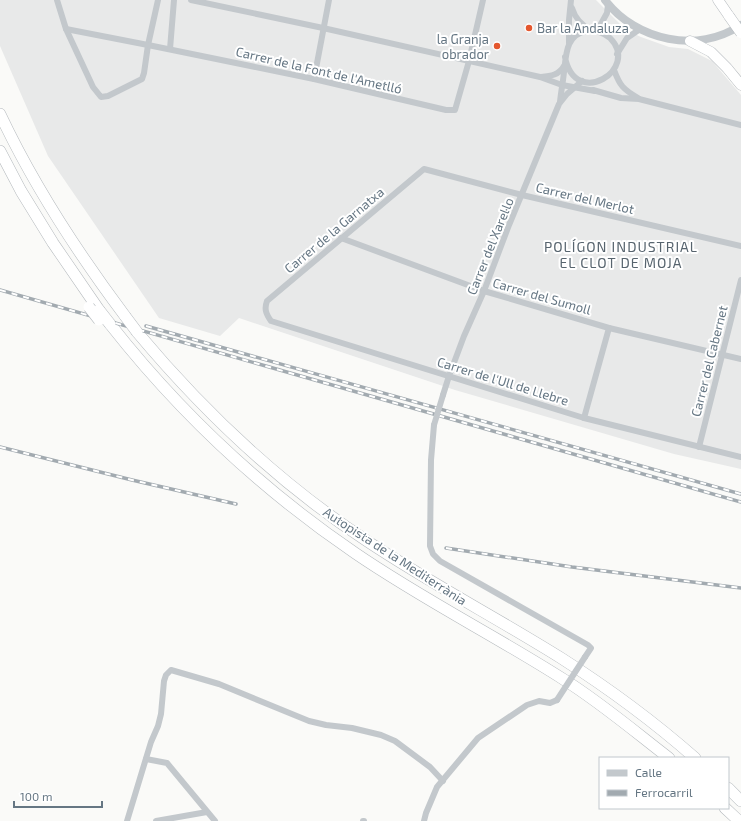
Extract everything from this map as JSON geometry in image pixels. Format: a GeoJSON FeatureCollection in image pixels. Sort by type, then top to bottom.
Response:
{"type":"FeatureCollection","features":[{"type":"Feature","properties":{"kind":"highway"},"geometry":{"type":"LineString","coordinates":[[718,0],[741,33]]}},
{"type":"Feature","properties":{"kind":"highway"},"geometry":{"type":"LineString","coordinates":[[690,42],[711,52],[741,85]]}},
{"type":"Feature","properties":{"kind":"highway","name":"Autopista de la Mediterrània"},"geometry":{"type":"LineString","coordinates":[[0,114],[49,206],[80,256],[137,332],[184,385],[226,428],[318,506],[344,525],[392,557],[521,634],[591,678],[610,691],[694,757]]}},
{"type":"Feature","properties":{"kind":"highway","name":"Autopista de la Mediterrània"},"geometry":{"type":"LineString","coordinates":[[0,151],[21,191],[96,312],[110,324],[130,350],[172,397],[236,460],[310,521],[356,554],[393,578],[564,680],[605,708],[668,757]]}},
{"type":"Feature","properties":{"kind":"highway"},"geometry":{"type":"LineString","coordinates":[[0,165],[26,212],[69,280],[130,350]]}},
{"type":"Feature","properties":{"kind":"highway"},"geometry":{"type":"LineString","coordinates":[[729,789],[741,801]]}},
{"type":"Feature","properties":{"kind":"highway"},"geometry":{"type":"LineString","coordinates":[[726,809],[739,821]]}},
{"type":"Feature","properties":{"kind":"street"},"geometry":{"type":"LineString","coordinates":[[57,0],[66,29],[93,87],[101,97],[108,96],[142,79],[158,0]]}},
{"type":"Feature","properties":{"kind":"street"},"geometry":{"type":"LineString","coordinates":[[170,49],[174,0]]}},
{"type":"Feature","properties":{"kind":"street"},"geometry":{"type":"LineString","coordinates":[[191,0],[540,77],[573,88],[595,91],[629,99],[639,99],[741,125]]}},
{"type":"Feature","properties":{"kind":"street"},"geometry":{"type":"LineString","coordinates":[[314,79],[329,0]]}},
{"type":"Feature","properties":{"kind":"street","name":"Carrer de la Font de l'Ametlló"},"geometry":{"type":"LineString","coordinates":[[66,29],[148,44],[314,79],[446,110],[455,110],[469,61],[482,0]]}},
{"type":"Feature","properties":{"kind":"street"},"geometry":{"type":"LineString","coordinates":[[571,2],[573,14],[584,27],[594,31],[605,34],[615,46],[617,63],[614,70],[608,77],[601,81],[592,83],[576,78],[570,72],[567,65],[566,50],[569,43],[578,34],[594,31],[607,13],[607,2]]}},
{"type":"Feature","properties":{"kind":"street"},"geometry":{"type":"LineString","coordinates":[[569,43],[571,2]]}},
{"type":"Feature","properties":{"kind":"street"},"geometry":{"type":"LineString","coordinates":[[607,2],[628,21],[654,35],[669,39],[690,42],[713,38],[741,25]]}},
{"type":"Feature","properties":{"kind":"street"},"geometry":{"type":"LineString","coordinates":[[617,54],[627,38],[640,28]]}},
{"type":"Feature","properties":{"kind":"street"},"geometry":{"type":"LineString","coordinates":[[559,104],[566,57]]}},
{"type":"Feature","properties":{"kind":"street"},"geometry":{"type":"LineString","coordinates":[[540,77],[558,73],[565,64]]}},
{"type":"Feature","properties":{"kind":"street"},"geometry":{"type":"LineString","coordinates":[[614,70],[625,91],[639,99]]}},
{"type":"Feature","properties":{"kind":"street"},"geometry":{"type":"LineString","coordinates":[[559,104],[573,88],[583,81]]}},
{"type":"Feature","properties":{"kind":"street"},"geometry":{"type":"LineString","coordinates":[[583,81],[589,88],[595,91]]}},
{"type":"Feature","properties":{"kind":"street","name":"Carrer del Xarel·lo"},"geometry":{"type":"LineString","coordinates":[[443,781],[483,734],[527,704],[539,702],[550,703],[557,700],[591,648],[584,642],[440,560],[433,554],[430,546],[431,460],[434,425],[442,395],[448,376],[484,291],[509,225],[559,104]]}},
{"type":"Feature","properties":{"kind":"street","name":"Carrer del Merlot"},"geometry":{"type":"LineString","coordinates":[[424,169],[522,195],[741,246]]}},
{"type":"Feature","properties":{"kind":"street","name":"Carrer de la Garnatxa"},"geometry":{"type":"LineString","coordinates":[[265,311],[268,301],[424,169]]}},
{"type":"Feature","properties":{"kind":"street","name":"Carrer del Sumoll"},"geometry":{"type":"LineString","coordinates":[[341,238],[484,291],[609,328],[741,359]]}},
{"type":"Feature","properties":{"kind":"street","name":"Carrer del Cabernet"},"geometry":{"type":"LineString","coordinates":[[699,447],[741,280]]}},
{"type":"Feature","properties":{"kind":"street","name":"Carrer de l'Ull de Llebre"},"geometry":{"type":"LineString","coordinates":[[265,311],[271,321],[584,418],[741,457]]}},
{"type":"Feature","properties":{"kind":"street"},"geometry":{"type":"LineString","coordinates":[[584,418],[609,328]]}},
{"type":"Feature","properties":{"kind":"street"},"geometry":{"type":"LineString","coordinates":[[127,821],[151,742],[158,726],[161,714],[165,678],[171,670],[219,684],[309,721],[326,725],[352,728],[382,735],[395,741],[430,767],[443,781],[433,794],[424,821]]}},
{"type":"Feature","properties":{"kind":"street"},"geometry":{"type":"LineString","coordinates":[[146,759],[167,763],[215,821]]}},
{"type":"Feature","properties":{"kind":"street"},"geometry":{"type":"LineString","coordinates":[[156,821],[207,812]]}},
{"type":"Feature","properties":{"kind":"shaded area"},"geometry":{"type":"Polygon","coordinates":[[[0,0],[596,0],[626,30],[669,47],[688,49],[712,61],[741,95],[741,469],[674,454],[455,390],[239,318],[220,336],[159,318],[48,156],[0,46],[0,0]]]}},
{"type":"Feature","properties":{"kind":"railway"},"geometry":{"type":"LineString","coordinates":[[0,290],[741,502]]}},
{"type":"Feature","properties":{"kind":"railway"},"geometry":{"type":"LineString","coordinates":[[146,326],[741,494]]}},
{"type":"Feature","properties":{"kind":"railway"},"geometry":{"type":"LineString","coordinates":[[0,447],[236,504]]}},
{"type":"Feature","properties":{"kind":"railway"},"geometry":{"type":"LineString","coordinates":[[446,548],[572,567],[741,588]]}},
{"type":"Feature","properties":{"kind":"place","name":"Bar la Andaluza"},"geometry":{"type":"Point","coordinates":[529,28]}},
{"type":"Feature","properties":{"kind":"place","name":"la Granja obrador"},"geometry":{"type":"Point","coordinates":[497,46]}},
{"type":"Feature","properties":{"kind":"district","name":"POLÍGON INDUSTRIAL EL CLOT DE MOJA"},"geometry":{"type":"Point","coordinates":[621,254]}}]}
